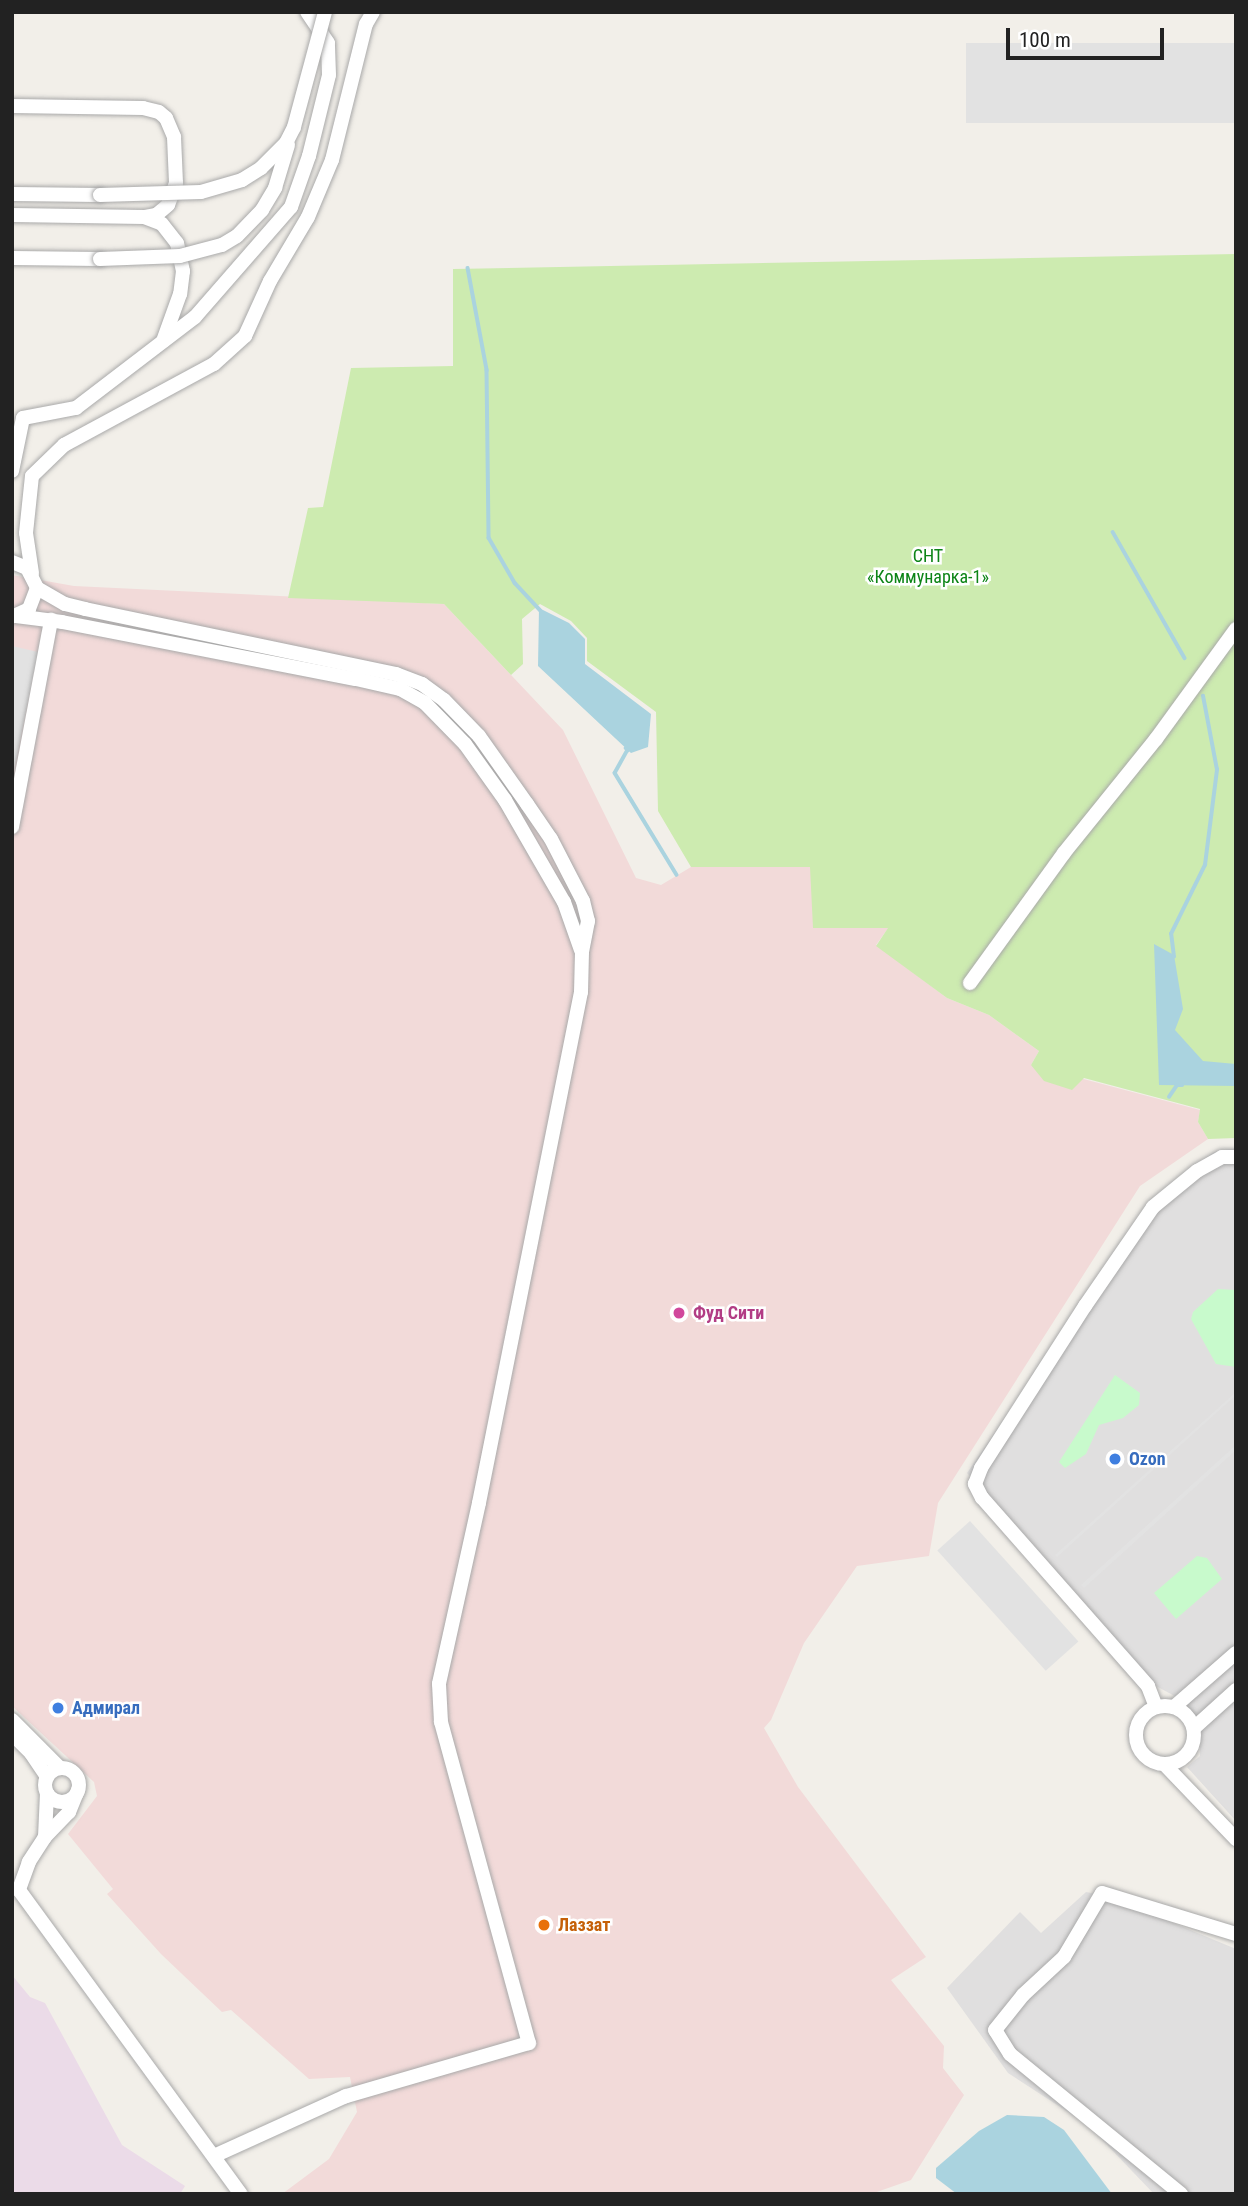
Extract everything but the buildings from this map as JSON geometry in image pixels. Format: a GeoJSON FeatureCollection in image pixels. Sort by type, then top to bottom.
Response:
{"type":"FeatureCollection","features":[{"type":"Feature","properties":{"kind":"street"},"geometry":{"type":"LineString","coordinates":[[12,471],[23,418],[76,408],[195,317],[291,207],[309,156],[329,75],[328,43],[307,12]]}},
{"type":"Feature","properties":{"kind":"street"},"geometry":{"type":"LineString","coordinates":[[12,258],[180,256],[222,245],[237,236],[262,210],[275,188],[325,12]]}},
{"type":"Feature","properties":{"kind":"street"},"geometry":{"type":"LineString","coordinates":[[14,616],[33,603],[37,588],[26,533],[32,476],[64,445],[214,365],[245,336],[270,281],[308,217],[332,160],[366,24],[373,12]]}},
{"type":"Feature","properties":{"kind":"street"},"geometry":{"type":"LineString","coordinates":[[12,106],[143,107],[159,112],[166,118],[176,146],[174,191],[162,211],[144,217]]}},
{"type":"Feature","properties":{"kind":"street"},"geometry":{"type":"LineString","coordinates":[[12,194],[174,195],[222,188],[242,180],[274,157],[294,127]]}},
{"type":"Feature","properties":{"kind":"street"},"geometry":{"type":"LineString","coordinates":[[12,215],[144,217],[155,220],[168,229],[183,260],[180,294],[162,342]]}},
{"type":"Feature","properties":{"kind":"street"},"geometry":{"type":"LineString","coordinates":[[12,562],[32,573]]}},
{"type":"Feature","properties":{"kind":"street"},"geometry":{"type":"LineString","coordinates":[[37,588],[65,604],[85,609],[396,674],[422,684],[444,700],[479,736],[551,839],[583,901],[588,921],[582,952],[581,992],[479,1503],[439,1684],[441,1722],[529,2043],[346,2096],[214,2156]]}},
{"type":"Feature","properties":{"kind":"street"},"geometry":{"type":"LineString","coordinates":[[14,616],[51,620],[356,679],[400,689],[425,703],[465,744],[505,800],[564,902],[582,952]]}},
{"type":"Feature","properties":{"kind":"street"},"geometry":{"type":"LineString","coordinates":[[12,827],[51,620]]}},
{"type":"Feature","properties":{"kind":"street"},"geometry":{"type":"LineString","coordinates":[[970,982],[1064,853],[1156,739],[1236,629]]}},
{"type":"Feature","properties":{"kind":"street"},"geometry":{"type":"LineString","coordinates":[[1156,1707],[1148,1686],[982,1498],[975,1484],[981,1468],[1084,1306],[1153,1207],[1197,1171],[1222,1157],[1236,1157]]}},
{"type":"Feature","properties":{"kind":"street"},"geometry":{"type":"LineString","coordinates":[[1174,1707],[1236,1653]]}},
{"type":"Feature","properties":{"kind":"street"},"geometry":{"type":"LineString","coordinates":[[1194,1728],[1236,1690]]}},
{"type":"Feature","properties":{"kind":"street"},"geometry":{"type":"LineString","coordinates":[[1165,1765],[1182,1759],[1193,1745],[1194,1728],[1183,1712],[1174,1707],[1156,1707],[1140,1720],[1136,1740],[1146,1757],[1165,1765],[1236,1839]]}},
{"type":"Feature","properties":{"kind":"street"},"geometry":{"type":"LineString","coordinates":[[12,1720],[60,1768],[75,1774],[78,1790],[69,1812],[45,1837],[29,1863],[19,1889],[241,2194]]}},
{"type":"Feature","properties":{"kind":"street"},"geometry":{"type":"LineString","coordinates":[[12,1734],[31,1753],[47,1777],[45,1837]]}},
{"type":"Feature","properties":{"kind":"street"},"geometry":{"type":"LineString","coordinates":[[47,1777],[60,1768]]}},
{"type":"Feature","properties":{"kind":"street"},"geometry":{"type":"LineString","coordinates":[[47,1793],[54,1800],[64,1802],[73,1798],[78,1790]]}},
{"type":"Feature","properties":{"kind":"street"},"geometry":{"type":"LineString","coordinates":[[1181,2194],[1010,2054],[995,2030],[1023,1995],[1064,1956],[1102,1893],[1236,1934]]}},
{"type":"Feature","properties":{"kind":"shaded area"},"geometry":{"type":"Polygon","coordinates":[[[966,43],[1236,43],[1236,123],[966,123],[966,43]]]}},
{"type":"Feature","properties":{"kind":"shaded area","name":"Фуд Сити"},"geometry":{"type":"Polygon","coordinates":[[[12,575],[74,586],[444,604],[563,730],[636,878],[661,885],[691,867],[810,867],[889,927],[876,945],[947,998],[989,1015],[1039,1051],[1031,1065],[1200,1110],[1198,1122],[1208,1139],[1140,1186],[938,1503],[929,1556],[857,1566],[804,1643],[771,1720],[764,1728],[798,1787],[926,1957],[891,1980],[944,2046],[943,2068],[964,2095],[911,2180],[871,2194],[282,2194],[329,2159],[357,2112],[350,2077],[309,2079],[231,2010],[222,2012],[161,1954],[107,1894],[113,1889],[68,1834],[97,1796],[94,1782],[12,1706],[12,575]]]}},
{"type":"Feature","properties":{"kind":"shaded area"},"geometry":{"type":"Polygon","coordinates":[[[12,646],[38,652],[12,780],[12,646]]]}},
{"type":"Feature","properties":{"kind":"shaded area"},"geometry":{"type":"Polygon","coordinates":[[[1236,1148],[1236,1821],[1187,1767],[1200,1756],[1198,1720],[1182,1700],[1156,1686],[967,1473],[1074,1319],[1188,1171],[1214,1152],[1236,1148]]]}},
{"type":"Feature","properties":{"kind":"shaded area"},"geometry":{"type":"Polygon","coordinates":[[[1236,1392],[1236,1395],[1057,1557],[1055,1555],[1236,1392]]]}},
{"type":"Feature","properties":{"kind":"shaded area"},"geometry":{"type":"Polygon","coordinates":[[[1236,1445],[1236,1450],[1084,1588],[1081,1585],[1236,1445]]]}},
{"type":"Feature","properties":{"kind":"shaded area"},"geometry":{"type":"Polygon","coordinates":[[[970,1521],[1078,1641],[1046,1671],[937,1550],[970,1521]]]}},
{"type":"Feature","properties":{"kind":"shaded area"},"geometry":{"type":"Polygon","coordinates":[[[1086,1892],[1111,1897],[1236,1949],[1236,2194],[1154,2194],[1088,2125],[1008,2073],[947,1988],[1020,1912],[1041,1933],[1086,1892]]]}},
{"type":"Feature","properties":{"kind":"shaded area"},"geometry":{"type":"Polygon","coordinates":[[[12,1975],[30,1997],[45,2003],[122,2145],[185,2186],[180,2194],[12,2194],[12,1975]]]}},
{"type":"Feature","properties":{"kind":"green space","name":"СНТ «Коммунарка-1»"},"geometry":{"type":"Polygon","coordinates":[[[1236,254],[1236,1138],[1208,1139],[1198,1122],[1200,1109],[1084,1078],[1072,1090],[1044,1081],[1031,1065],[1039,1051],[989,1015],[947,998],[876,946],[888,928],[813,928],[810,867],[691,867],[658,811],[656,712],[587,661],[587,638],[571,621],[540,604],[522,619],[523,664],[511,675],[444,604],[288,598],[308,508],[323,507],[351,368],[453,366],[453,269],[1236,254]]]}},
{"type":"Feature","properties":{"kind":"green space"},"geometry":{"type":"Polygon","coordinates":[[[1218,1289],[1236,1290],[1236,1367],[1216,1364],[1191,1319],[1193,1312],[1218,1289]]]}},
{"type":"Feature","properties":{"kind":"green space"},"geometry":{"type":"Polygon","coordinates":[[[1115,1375],[1140,1393],[1139,1405],[1123,1418],[1099,1425],[1086,1454],[1065,1468],[1059,1462],[1115,1375]]]}},
{"type":"Feature","properties":{"kind":"green space"},"geometry":{"type":"Polygon","coordinates":[[[1197,1556],[1207,1558],[1222,1579],[1176,1619],[1154,1593],[1197,1556]]]}},
{"type":"Feature","properties":{"kind":"water"},"geometry":{"type":"Polygon","coordinates":[[[539,608],[569,623],[585,639],[585,664],[651,714],[648,747],[631,753],[538,666],[539,608]]]}},
{"type":"Feature","properties":{"kind":"water"},"geometry":{"type":"Polygon","coordinates":[[[1154,944],[1174,955],[1183,1009],[1175,1030],[1203,1061],[1236,1064],[1236,1086],[1159,1085],[1154,944]]]}},
{"type":"Feature","properties":{"kind":"water"},"geometry":{"type":"Polygon","coordinates":[[[1007,2115],[1044,2117],[1064,2130],[1112,2194],[957,2194],[936,2178],[936,2168],[979,2131],[1007,2115]]]}},
{"type":"Feature","properties":{"kind":"waterway"},"geometry":{"type":"LineString","coordinates":[[468,268],[487,370],[489,538],[515,583],[540,610]]}},
{"type":"Feature","properties":{"kind":"waterway"},"geometry":{"type":"LineString","coordinates":[[1113,532],[1185,658]]}},
{"type":"Feature","properties":{"kind":"waterway"},"geometry":{"type":"LineString","coordinates":[[1174,957],[1171,934],[1205,865],[1217,770],[1203,696]]}},
{"type":"Feature","properties":{"kind":"waterway"},"geometry":{"type":"LineString","coordinates":[[626,748],[628,750],[615,773],[677,875]]}},
{"type":"Feature","properties":{"kind":"waterway"},"geometry":{"type":"LineString","coordinates":[[1169,1097],[1177,1085],[1182,1085]]}},
{"type":"Feature","properties":{"kind":"place","name":"Фуд Сити"},"geometry":{"type":"Point","coordinates":[679,1313]}},
{"type":"Feature","properties":{"kind":"place","name":"Ozon"},"geometry":{"type":"Point","coordinates":[1115,1459]}},
{"type":"Feature","properties":{"kind":"place","name":"Адмирал"},"geometry":{"type":"Point","coordinates":[58,1708]}},
{"type":"Feature","properties":{"kind":"place","name":"Лаззат"},"geometry":{"type":"Point","coordinates":[544,1925]}}]}
